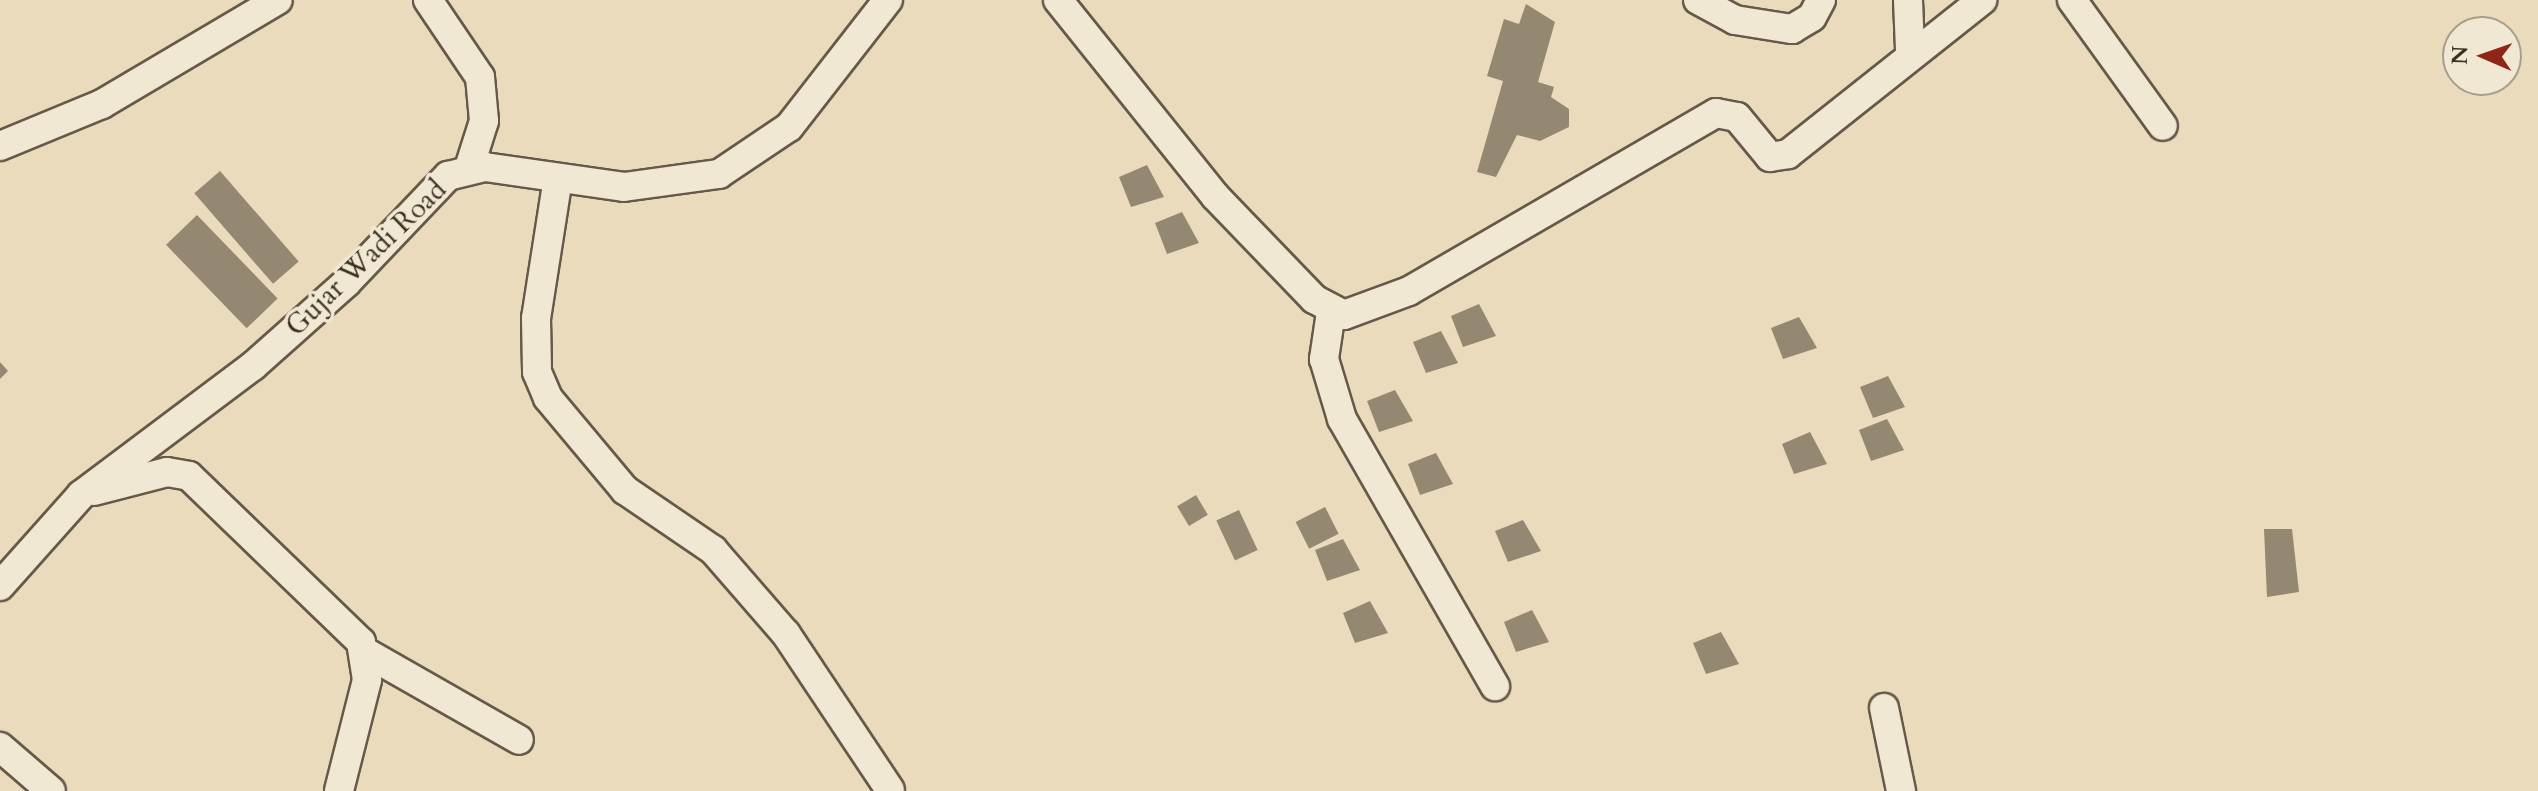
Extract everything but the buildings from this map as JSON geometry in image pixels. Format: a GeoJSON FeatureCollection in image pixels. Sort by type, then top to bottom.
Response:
{"type":"FeatureCollection","features":[{"type":"Feature","properties":{"kind":"street"},"geometry":{"type":"LineString","coordinates":[[0,146],[102,104],[278,0]]}},
{"type":"Feature","properties":{"kind":"street"},"geometry":{"type":"LineString","coordinates":[[428,0],[480,77],[484,121],[469,168]]}},
{"type":"Feature","properties":{"kind":"street","name":"Gujar Wadi Road"},"geometry":{"type":"LineString","coordinates":[[0,586],[81,495],[253,366],[346,283],[432,187],[469,168],[558,178],[666,184],[740,165],[789,127],[888,0]]}},
{"type":"Feature","properties":{"kind":"street"},"geometry":{"type":"LineString","coordinates":[[1058,0],[1215,196],[1331,312],[1369,311],[1409,291],[1716,113],[1737,117],[1770,157],[1788,154],[1880,85],[1910,49],[1982,0]]}},
{"type":"Feature","properties":{"kind":"street"},"geometry":{"type":"LineString","coordinates":[[1698,0],[1735,20],[1792,29],[1812,17],[1821,0]]}},
{"type":"Feature","properties":{"kind":"street"},"geometry":{"type":"LineString","coordinates":[[1908,0],[1910,49]]}},
{"type":"Feature","properties":{"kind":"street"},"geometry":{"type":"LineString","coordinates":[[2072,0],[2163,126]]}},
{"type":"Feature","properties":{"kind":"street"},"geometry":{"type":"LineString","coordinates":[[558,178],[536,318],[537,372],[548,398],[605,471],[691,529],[765,610],[890,790]]}},
{"type":"Feature","properties":{"kind":"street"},"geometry":{"type":"LineString","coordinates":[[1331,312],[1324,359],[1342,419],[1495,686]]}},
{"type":"Feature","properties":{"kind":"street"},"geometry":{"type":"LineString","coordinates":[[81,495],[167,472],[189,476],[365,652],[519,740]]}},
{"type":"Feature","properties":{"kind":"street"},"geometry":{"type":"LineString","coordinates":[[339,791],[367,680],[365,652]]}},
{"type":"Feature","properties":{"kind":"street"},"geometry":{"type":"LineString","coordinates":[[1884,708],[1901,791]]}},
{"type":"Feature","properties":{"kind":"street"},"geometry":{"type":"LineString","coordinates":[[0,747],[51,791]]}}]}
